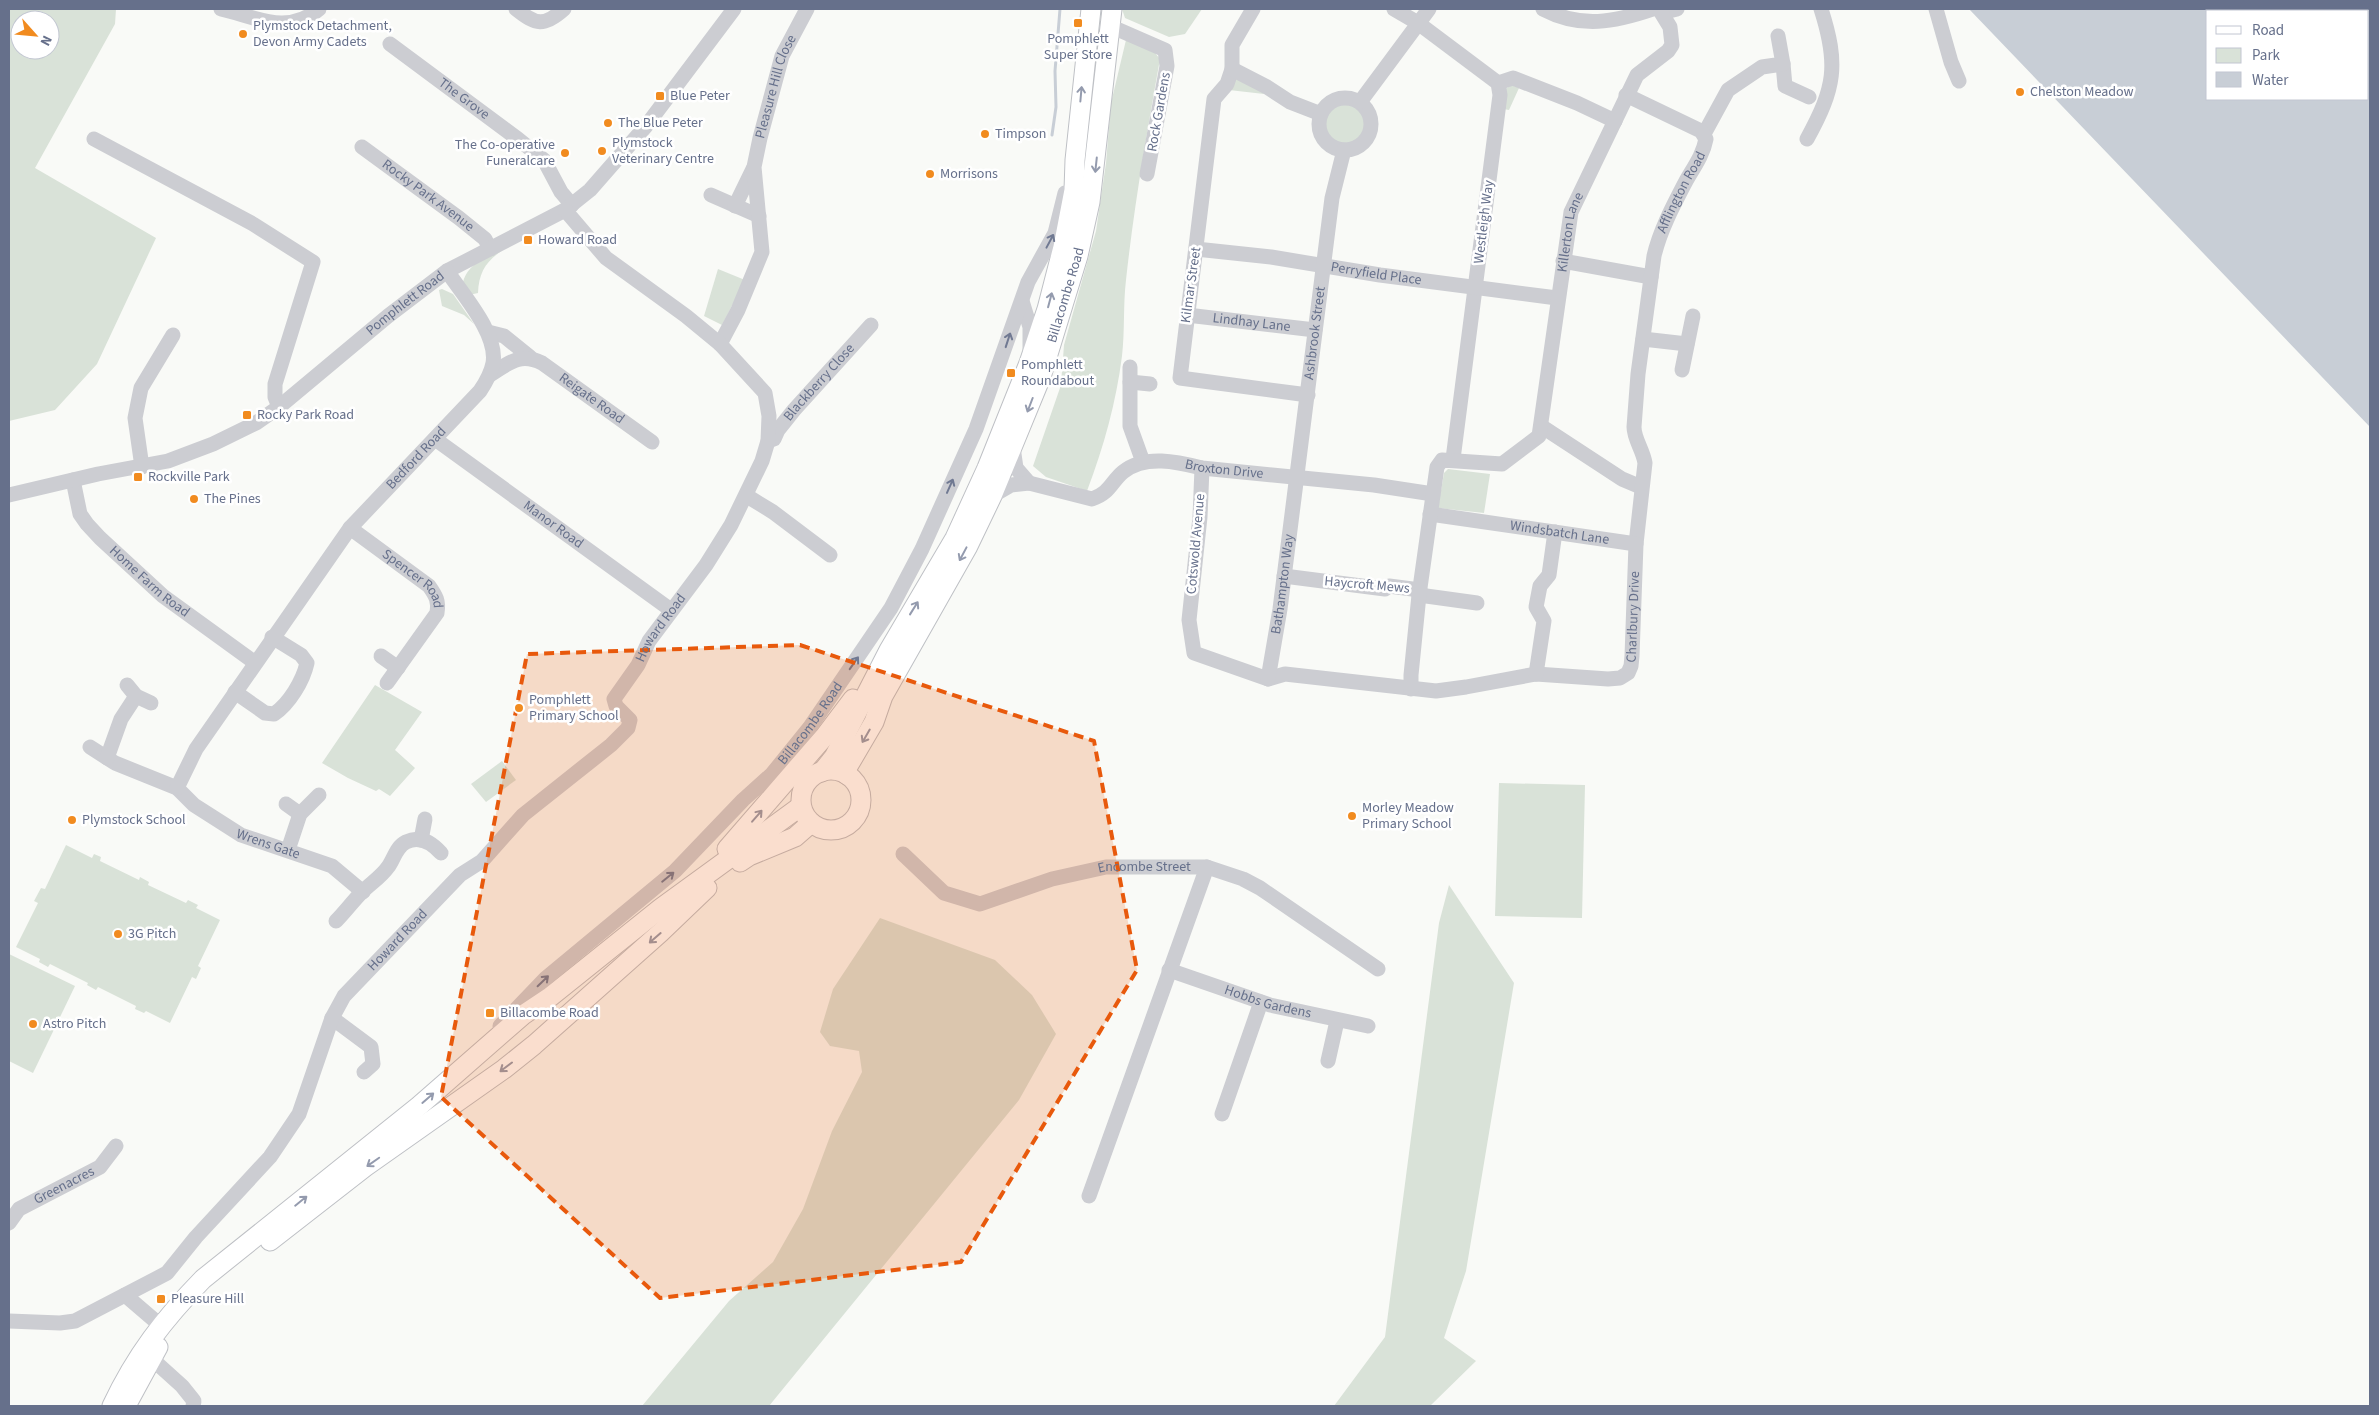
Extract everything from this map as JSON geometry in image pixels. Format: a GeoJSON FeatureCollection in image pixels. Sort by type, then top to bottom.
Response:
{"type":"FeatureCollection","features":[{"type":"Feature","properties":{"kind":"main road","name":"Billacombe Road"},"geometry":{"type":"LineString","coordinates":[[112,1406],[132,1366],[160,1325],[203,1279],[383,1135],[468,1062],[522,1009],[673,901],[801,806],[804,786],[810,778],[822,772],[834,757],[889,650],[955,538],[995,450],[1029,363],[1047,309],[1063,247],[1074,190],[1075,160],[1091,9]]}},
{"type":"Feature","properties":{"kind":"main road","name":"Billacombe Road"},"geometry":{"type":"LineString","coordinates":[[848,775],[847,768],[874,722],[883,696],[939,600],[992,496],[1041,378],[1078,256],[1096,164],[1099,116],[1111,18]]}},
{"type":"Feature","properties":{"kind":"main road","name":"Billacombe Road"},"geometry":{"type":"LineString","coordinates":[[673,901],[740,836],[825,736],[889,650]]}},
{"type":"Feature","properties":{"kind":"main road"},"geometry":{"type":"LineString","coordinates":[[801,806],[811,823],[829,830],[839,829],[854,818],[861,800],[854,782],[848,775],[838,771],[822,772]]}},
{"type":"Feature","properties":{"kind":"main road"},"geometry":{"type":"LineString","coordinates":[[126,1406],[151,1358],[188,1311],[208,1291],[365,1167],[504,1069],[534,1045],[660,933],[715,880],[749,856],[794,837],[811,823]]}},
{"type":"Feature","properties":{"kind":"main road"},"geometry":{"type":"LineString","coordinates":[[522,1009],[529,1025],[540,1030],[592,992]]}},
{"type":"Feature","properties":{"kind":"main road"},"geometry":{"type":"LineString","coordinates":[[468,1062],[509,1036],[524,1036],[534,1045]]}},
{"type":"Feature","properties":{"kind":"street"},"geometry":{"type":"LineString","coordinates":[[228,10],[282,25],[296,22],[312,15],[319,9]]}},
{"type":"Feature","properties":{"kind":"street"},"geometry":{"type":"LineString","coordinates":[[516,9],[537,22],[548,21],[564,9]]}},
{"type":"Feature","properties":{"kind":"street","name":"Pomphlett Road"},"geometry":{"type":"LineString","coordinates":[[9,495],[73,480],[168,462],[214,444],[256,422],[279,407],[388,316],[447,271],[569,208],[590,190],[646,126],[734,9]]}},
{"type":"Feature","properties":{"kind":"street","name":"Pleasure Hill Close"},"geometry":{"type":"LineString","coordinates":[[735,206],[754,167],[762,127],[782,56],[807,9]]}},
{"type":"Feature","properties":{"kind":"street","name":"Kilmar Street"},"geometry":{"type":"LineString","coordinates":[[1253,9],[1232,45],[1232,69],[1227,84],[1214,99],[1180,378],[1308,395]]}},
{"type":"Feature","properties":{"kind":"street"},"geometry":{"type":"LineString","coordinates":[[1394,9],[1418,23],[1498,83],[1513,78],[1577,103],[1615,121]]}},
{"type":"Feature","properties":{"kind":"street"},"geometry":{"type":"LineString","coordinates":[[1360,102],[1429,9]]}},
{"type":"Feature","properties":{"kind":"street"},"geometry":{"type":"LineString","coordinates":[[1543,9],[1567,18],[1586,22],[1606,23],[1653,9]]}},
{"type":"Feature","properties":{"kind":"street","name":"Killerton Lane"},"geometry":{"type":"LineString","coordinates":[[1453,460],[1496,465],[1509,459],[1539,436],[1570,212],[1615,121],[1626,94],[1638,76],[1668,51],[1672,45],[1670,27],[1659,9]]}},
{"type":"Feature","properties":{"kind":"street"},"geometry":{"type":"LineString","coordinates":[[1664,9],[1670,11],[1677,9]]}},
{"type":"Feature","properties":{"kind":"street"},"geometry":{"type":"LineString","coordinates":[[1807,139],[1825,100],[1832,77],[1832,47],[1822,9]]}},
{"type":"Feature","properties":{"kind":"street"},"geometry":{"type":"LineString","coordinates":[[1936,9],[1951,62],[1959,81]]}},
{"type":"Feature","properties":{"kind":"street","name":"Rock Gardens"},"geometry":{"type":"LineString","coordinates":[[1111,18],[1165,50],[1167,66],[1147,174]]}},
{"type":"Feature","properties":{"kind":"street"},"geometry":{"type":"LineString","coordinates":[[1778,36],[1785,86],[1809,97]]}},
{"type":"Feature","properties":{"kind":"street","name":"The Grove"},"geometry":{"type":"LineString","coordinates":[[390,44],[544,160],[569,208]]}},
{"type":"Feature","properties":{"kind":"street"},"geometry":{"type":"LineString","coordinates":[[1704,134],[1728,90],[1762,67],[1783,64]]}},
{"type":"Feature","properties":{"kind":"street"},"geometry":{"type":"LineString","coordinates":[[1232,69],[1267,87],[1290,102],[1321,114]]}},
{"type":"Feature","properties":{"kind":"street","name":"Westleigh Way"},"geometry":{"type":"LineString","coordinates":[[1453,460],[1500,96],[1498,83]]}},
{"type":"Feature","properties":{"kind":"street","name":"Afflington Road"},"geometry":{"type":"LineString","coordinates":[[1626,94],[1704,134],[1704,146],[1700,157],[1686,181],[1657,244],[1651,277],[1638,374],[1634,427],[1634,433],[1644,453],[1645,463],[1641,487]]}},
{"type":"Feature","properties":{"kind":"street"},"geometry":{"type":"LineString","coordinates":[[1346,97],[1360,102],[1370,115],[1370,132],[1360,145],[1344,150],[1336,149],[1324,140],[1319,126],[1321,114],[1326,105],[1339,98],[1346,97]]}},
{"type":"Feature","properties":{"kind":"street"},"geometry":{"type":"LineString","coordinates":[[94,139],[253,224],[312,262],[275,384],[274,397],[279,407]]}},
{"type":"Feature","properties":{"kind":"street","name":"Rocky Park Avenue"},"geometry":{"type":"LineString","coordinates":[[362,147],[459,218],[485,239],[490,249]]}},
{"type":"Feature","properties":{"kind":"street","name":"Ashbrook Street"},"geometry":{"type":"LineString","coordinates":[[1296,483],[1333,191],[1344,150]]}},
{"type":"Feature","properties":{"kind":"street","name":"Billacombe Road"},"geometry":{"type":"LineString","coordinates":[[522,1009],[546,978],[675,871],[742,800],[772,774],[810,727],[891,608],[922,549],[976,429],[1028,282],[1054,233],[1075,160]]}},
{"type":"Feature","properties":{"kind":"street","name":"Pleasure Hill Close"},"geometry":{"type":"LineString","coordinates":[[720,344],[738,310],[762,252],[754,167]]}},
{"type":"Feature","properties":{"kind":"street"},"geometry":{"type":"LineString","coordinates":[[711,196],[759,216]]}},
{"type":"Feature","properties":{"kind":"street","name":"Howard Road"},"geometry":{"type":"LineString","coordinates":[[125,1295],[167,1273],[196,1237],[270,1157],[299,1114],[332,1018],[344,996],[460,875],[482,862],[523,815],[611,745],[628,728],[630,720],[616,706],[614,699],[638,665],[649,641],[706,565],[747,496],[756,476],[768,441],[769,416],[765,394],[720,344],[686,316],[606,258],[569,208]]}},
{"type":"Feature","properties":{"kind":"street","name":"Perryfield Place"},"geometry":{"type":"LineString","coordinates":[[1196,249],[1271,257],[1377,275],[1558,298]]}},
{"type":"Feature","properties":{"kind":"street"},"geometry":{"type":"LineString","coordinates":[[1563,261],[1651,277]]}},
{"type":"Feature","properties":{"kind":"street","name":"Bedford Road"},"geometry":{"type":"LineString","coordinates":[[177,788],[196,749],[254,662],[350,528],[480,391],[490,376],[494,361],[493,348],[488,332],[447,271]]}},
{"type":"Feature","properties":{"kind":"street","name":"Billacombe Road"},"geometry":{"type":"LineString","coordinates":[[1022,301],[1030,327],[1029,363]]}},
{"type":"Feature","properties":{"kind":"street","name":"Lindhay Lane"},"geometry":{"type":"LineString","coordinates":[[1187,315],[1315,330]]}},
{"type":"Feature","properties":{"kind":"street"},"geometry":{"type":"LineString","coordinates":[[1682,370],[1693,316]]}},
{"type":"Feature","properties":{"kind":"street","name":"Blackberry Close"},"geometry":{"type":"LineString","coordinates":[[768,441],[774,439],[778,430],[794,410],[871,325]]}},
{"type":"Feature","properties":{"kind":"street","name":"Reigate Road"},"geometry":{"type":"LineString","coordinates":[[488,332],[504,336],[530,357],[652,442]]}},
{"type":"Feature","properties":{"kind":"street"},"geometry":{"type":"LineString","coordinates":[[142,467],[136,418],[141,388],[173,335]]}},
{"type":"Feature","properties":{"kind":"street"},"geometry":{"type":"LineString","coordinates":[[1643,339],[1687,344]]}},
{"type":"Feature","properties":{"kind":"street"},"geometry":{"type":"LineString","coordinates":[[490,376],[512,361],[530,357]]}},
{"type":"Feature","properties":{"kind":"street"},"geometry":{"type":"LineString","coordinates":[[992,496],[1011,485],[1029,483],[1092,499],[1101,496],[1113,486],[1124,472],[1143,462],[1130,426],[1130,375],[1150,384]]}},
{"type":"Feature","properties":{"kind":"street"},"geometry":{"type":"LineString","coordinates":[[1541,426],[1622,479],[1641,487]]}},
{"type":"Feature","properties":{"kind":"street","name":"Manor Road"},"geometry":{"type":"LineString","coordinates":[[435,439],[671,610]]}},
{"type":"Feature","properties":{"kind":"street"},"geometry":{"type":"LineString","coordinates":[[1014,446],[1016,468],[1029,483]]}},
{"type":"Feature","properties":{"kind":"street","name":"Broxton Drive"},"geometry":{"type":"LineString","coordinates":[[1143,462],[1154,460],[1202,468],[1221,468],[1296,483],[1374,485],[1433,494]]}},
{"type":"Feature","properties":{"kind":"street"},"geometry":{"type":"LineString","coordinates":[[1411,689],[1420,593],[1437,467],[1442,460],[1453,460]]}},
{"type":"Feature","properties":{"kind":"street","name":"Cotswold Avenue"},"geometry":{"type":"LineString","coordinates":[[1202,468],[1200,517],[1189,620],[1194,653],[1268,679]]}},
{"type":"Feature","properties":{"kind":"street","name":"Home Farm Road"},"geometry":{"type":"LineString","coordinates":[[73,480],[80,514],[86,524],[163,596],[254,662]]}},
{"type":"Feature","properties":{"kind":"street","name":"Bathampton Way"},"geometry":{"type":"LineString","coordinates":[[1268,679],[1296,483]]}},
{"type":"Feature","properties":{"kind":"street","name":"Charlbury Drive"},"geometry":{"type":"LineString","coordinates":[[1268,679],[1285,674],[1436,691],[1466,688],[1536,674],[1608,680],[1620,678],[1628,673],[1631,666],[1636,544],[1641,487]]}},
{"type":"Feature","properties":{"kind":"street"},"geometry":{"type":"LineString","coordinates":[[747,496],[773,512],[830,555]]}},
{"type":"Feature","properties":{"kind":"street","name":"Windsbatch Lane"},"geometry":{"type":"LineString","coordinates":[[1430,514],[1636,544]]}},
{"type":"Feature","properties":{"kind":"street","name":"Spencer Road"},"geometry":{"type":"LineString","coordinates":[[350,528],[429,586],[436,596],[437,613],[387,683]]}},
{"type":"Feature","properties":{"kind":"street"},"geometry":{"type":"LineString","coordinates":[[1536,674],[1544,621],[1536,607],[1540,586],[1549,576],[1555,532]]}},
{"type":"Feature","properties":{"kind":"street","name":"Haycroft Mews"},"geometry":{"type":"LineString","coordinates":[[1284,576],[1385,590],[1389,586],[1477,603]]}},
{"type":"Feature","properties":{"kind":"street"},"geometry":{"type":"LineString","coordinates":[[235,692],[265,713],[274,714],[281,709],[304,674],[307,664],[301,655],[272,637]]}},
{"type":"Feature","properties":{"kind":"street"},"geometry":{"type":"LineString","coordinates":[[382,656],[398,668]]}},
{"type":"Feature","properties":{"kind":"street"},"geometry":{"type":"LineString","coordinates":[[107,758],[132,691],[150,703]]}},
{"type":"Feature","properties":{"kind":"street"},"geometry":{"type":"LineString","coordinates":[[90,746],[107,758],[177,788]]}},
{"type":"Feature","properties":{"kind":"street","name":"Wrens Gate"},"geometry":{"type":"LineString","coordinates":[[177,788],[194,805],[221,824],[241,834],[332,866],[363,892]]}},
{"type":"Feature","properties":{"kind":"street"},"geometry":{"type":"LineString","coordinates":[[288,850],[300,814],[319,795]]}},
{"type":"Feature","properties":{"kind":"street"},"geometry":{"type":"LineString","coordinates":[[286,804],[300,814]]}},
{"type":"Feature","properties":{"kind":"street"},"geometry":{"type":"LineString","coordinates":[[422,840],[425,819]]}},
{"type":"Feature","properties":{"kind":"street"},"geometry":{"type":"LineString","coordinates":[[336,922],[389,867],[400,847],[408,841],[422,840],[432,843],[441,852]]}},
{"type":"Feature","properties":{"kind":"street","name":"Encombe Street"},"geometry":{"type":"LineString","coordinates":[[903,854],[944,894],[980,904],[1052,879],[1106,867],[1207,867],[1243,879],[1260,888],[1378,969]]}},
{"type":"Feature","properties":{"kind":"street"},"geometry":{"type":"LineString","coordinates":[[1090,1196],[1170,965],[1207,867]]}},
{"type":"Feature","properties":{"kind":"street","name":"Hobbs Gardens"},"geometry":{"type":"LineString","coordinates":[[1170,965],[1261,1002],[1337,1021],[1368,1026]]}},
{"type":"Feature","properties":{"kind":"street"},"geometry":{"type":"LineString","coordinates":[[1222,1114],[1261,1002]]}},
{"type":"Feature","properties":{"kind":"street"},"geometry":{"type":"LineString","coordinates":[[332,1018],[371,1047],[372,1064],[364,1072]]}},
{"type":"Feature","properties":{"kind":"street"},"geometry":{"type":"LineString","coordinates":[[1328,1060],[1337,1021]]}},
{"type":"Feature","properties":{"kind":"street","name":"Greenacres"},"geometry":{"type":"LineString","coordinates":[[9,1223],[20,1209],[100,1167],[116,1146]]}},
{"type":"Feature","properties":{"kind":"street"},"geometry":{"type":"LineString","coordinates":[[9,1321],[60,1323],[75,1321],[125,1295],[160,1325]]}},
{"type":"Feature","properties":{"kind":"street"},"geometry":{"type":"LineString","coordinates":[[151,1358],[182,1386],[194,1401],[193,1406]]}},
{"type":"Feature","properties":{"kind":"highlighted area"},"geometry":{"type":"Polygon","coordinates":[[[800,645],[1094,741],[1137,970],[961,1262],[660,1298],[441,1097],[527,654],[800,645]]]}},
{"type":"Feature","properties":{"kind":"green space"},"geometry":{"type":"Polygon","coordinates":[[[9,9],[116,9],[115,24],[35,168],[156,238],[97,364],[55,410],[9,421],[9,9]]]}},
{"type":"Feature","properties":{"kind":"green space"},"geometry":{"type":"Polygon","coordinates":[[[1122,9],[1202,9],[1185,34],[1169,37],[1125,18],[1122,9]]]}},
{"type":"Feature","properties":{"kind":"green space"},"geometry":{"type":"Polygon","coordinates":[[[1126,40],[1155,53],[1160,59],[1129,252],[1125,289],[1123,347],[1116,391],[1109,424],[1087,491],[1046,477],[1033,466],[1061,385],[1064,345],[1096,231],[1106,163],[1111,103],[1126,40]]]}},
{"type":"Feature","properties":{"kind":"green space"},"geometry":{"type":"Polygon","coordinates":[[[1236,78],[1262,89],[1264,94],[1229,90],[1236,78]]]}},
{"type":"Feature","properties":{"kind":"green space"},"geometry":{"type":"Polygon","coordinates":[[[1512,85],[1519,88],[1509,110],[1503,109],[1505,89],[1512,85]]]}},
{"type":"Feature","properties":{"kind":"green space"},"geometry":{"type":"Polygon","coordinates":[[[1345,102],[1360,108],[1366,123],[1360,138],[1345,144],[1330,138],[1324,123],[1330,108],[1345,102]]]}},
{"type":"Feature","properties":{"kind":"green space"},"geometry":{"type":"Polygon","coordinates":[[[503,250],[492,258],[484,268],[478,293],[469,295],[463,282],[469,270],[484,258],[503,250]]]}},
{"type":"Feature","properties":{"kind":"green space"},"geometry":{"type":"Polygon","coordinates":[[[718,269],[745,280],[722,325],[704,316],[718,269]]]}},
{"type":"Feature","properties":{"kind":"green space"},"geometry":{"type":"Polygon","coordinates":[[[442,289],[453,294],[474,324],[464,315],[442,306],[439,290],[442,289]]]}},
{"type":"Feature","properties":{"kind":"green space"},"geometry":{"type":"Polygon","coordinates":[[[1448,469],[1490,474],[1484,513],[1438,508],[1444,473],[1448,469]]]}},
{"type":"Feature","properties":{"kind":"green space"},"geometry":{"type":"Polygon","coordinates":[[[375,685],[422,712],[395,750],[415,768],[390,796],[379,789],[376,791],[348,778],[322,763],[375,685]]]}},
{"type":"Feature","properties":{"kind":"green space"},"geometry":{"type":"Polygon","coordinates":[[[502,761],[516,780],[486,802],[471,784],[502,761]]]}},
{"type":"Feature","properties":{"kind":"green space"},"geometry":{"type":"Polygon","coordinates":[[[1499,783],[1585,785],[1582,918],[1495,916],[1499,783]]]}},
{"type":"Feature","properties":{"kind":"green space","name":"3G Pitch"},"geometry":{"type":"Polygon","coordinates":[[[66,845],[92,858],[94,854],[101,857],[100,861],[139,880],[140,877],[149,882],[148,885],[186,903],[188,900],[198,905],[196,908],[220,920],[198,966],[201,968],[196,979],[192,977],[170,1023],[146,1011],[144,1013],[135,1009],[136,1006],[98,987],[96,990],[87,985],[88,983],[50,964],[48,967],[39,962],[40,959],[16,947],[38,903],[34,901],[41,888],[45,889],[66,845]]]}},
{"type":"Feature","properties":{"kind":"green space"},"geometry":{"type":"Polygon","coordinates":[[[1449,885],[1514,983],[1466,1271],[1444,1338],[1476,1361],[1430,1406],[1334,1406],[1385,1337],[1439,923],[1449,885]]]}},
{"type":"Feature","properties":{"kind":"green space"},"geometry":{"type":"Polygon","coordinates":[[[880,918],[995,960],[1032,995],[1056,1034],[1019,1100],[769,1406],[642,1406],[729,1301],[773,1262],[803,1209],[832,1131],[862,1072],[859,1051],[830,1046],[820,1032],[833,989],[880,918]]]}},
{"type":"Feature","properties":{"kind":"green space","name":"Astro Pitch"},"geometry":{"type":"Polygon","coordinates":[[[9,954],[75,986],[33,1073],[9,1061],[9,954]]]}},
{"type":"Feature","properties":{"kind":"water"},"geometry":{"type":"Polygon","coordinates":[[[1969,9],[2370,9],[2370,427],[1969,9]]]}},
{"type":"Feature","properties":{"kind":"waterway"},"geometry":{"type":"LineString","coordinates":[[1052,135],[1056,107],[1055,71],[1060,9]]}},
{"type":"Feature","properties":{"kind":"place","name":"Pomphlett Super Store"},"geometry":{"type":"Point","coordinates":[1078,23]}},
{"type":"Feature","properties":{"kind":"place","name":"Plymstock Detachment, Devon Army Cadets"},"geometry":{"type":"Point","coordinates":[243,34]}},
{"type":"Feature","properties":{"kind":"place","name":"Chelston Meadow"},"geometry":{"type":"Point","coordinates":[2020,92]}},
{"type":"Feature","properties":{"kind":"place","name":"Blue Peter"},"geometry":{"type":"Point","coordinates":[660,96]}},
{"type":"Feature","properties":{"kind":"place","name":"The Blue Peter"},"geometry":{"type":"Point","coordinates":[608,123]}},
{"type":"Feature","properties":{"kind":"place","name":"Timpson"},"geometry":{"type":"Point","coordinates":[985,134]}},
{"type":"Feature","properties":{"kind":"place","name":"Plymstock Veterinary Centre"},"geometry":{"type":"Point","coordinates":[602,151]}},
{"type":"Feature","properties":{"kind":"place","name":"The Co-operative Funeralcare"},"geometry":{"type":"Point","coordinates":[565,153]}},
{"type":"Feature","properties":{"kind":"place","name":"Morrisons"},"geometry":{"type":"Point","coordinates":[930,174]}},
{"type":"Feature","properties":{"kind":"place","name":"Howard Road"},"geometry":{"type":"Point","coordinates":[528,240]}},
{"type":"Feature","properties":{"kind":"place","name":"Pomphlett Roundabout"},"geometry":{"type":"Point","coordinates":[1011,373]}},
{"type":"Feature","properties":{"kind":"place","name":"Rocky Park Road"},"geometry":{"type":"Point","coordinates":[247,415]}},
{"type":"Feature","properties":{"kind":"place","name":"Rockville Park"},"geometry":{"type":"Point","coordinates":[138,477]}},
{"type":"Feature","properties":{"kind":"place","name":"The Pines"},"geometry":{"type":"Point","coordinates":[194,499]}},
{"type":"Feature","properties":{"kind":"place","name":"Pomphlett Primary School"},"geometry":{"type":"Point","coordinates":[519,708]}},
{"type":"Feature","properties":{"kind":"place","name":"Morley Meadow Primary School"},"geometry":{"type":"Point","coordinates":[1352,816]}},
{"type":"Feature","properties":{"kind":"place","name":"Plymstock School"},"geometry":{"type":"Point","coordinates":[72,820]}},
{"type":"Feature","properties":{"kind":"place","name":"3G Pitch"},"geometry":{"type":"Point","coordinates":[118,934]}},
{"type":"Feature","properties":{"kind":"place","name":"Billacombe Road"},"geometry":{"type":"Point","coordinates":[490,1013]}},
{"type":"Feature","properties":{"kind":"place","name":"Astro Pitch"},"geometry":{"type":"Point","coordinates":[33,1024]}},
{"type":"Feature","properties":{"kind":"place","name":"Pleasure Hill"},"geometry":{"type":"Point","coordinates":[161,1299]}}]}
